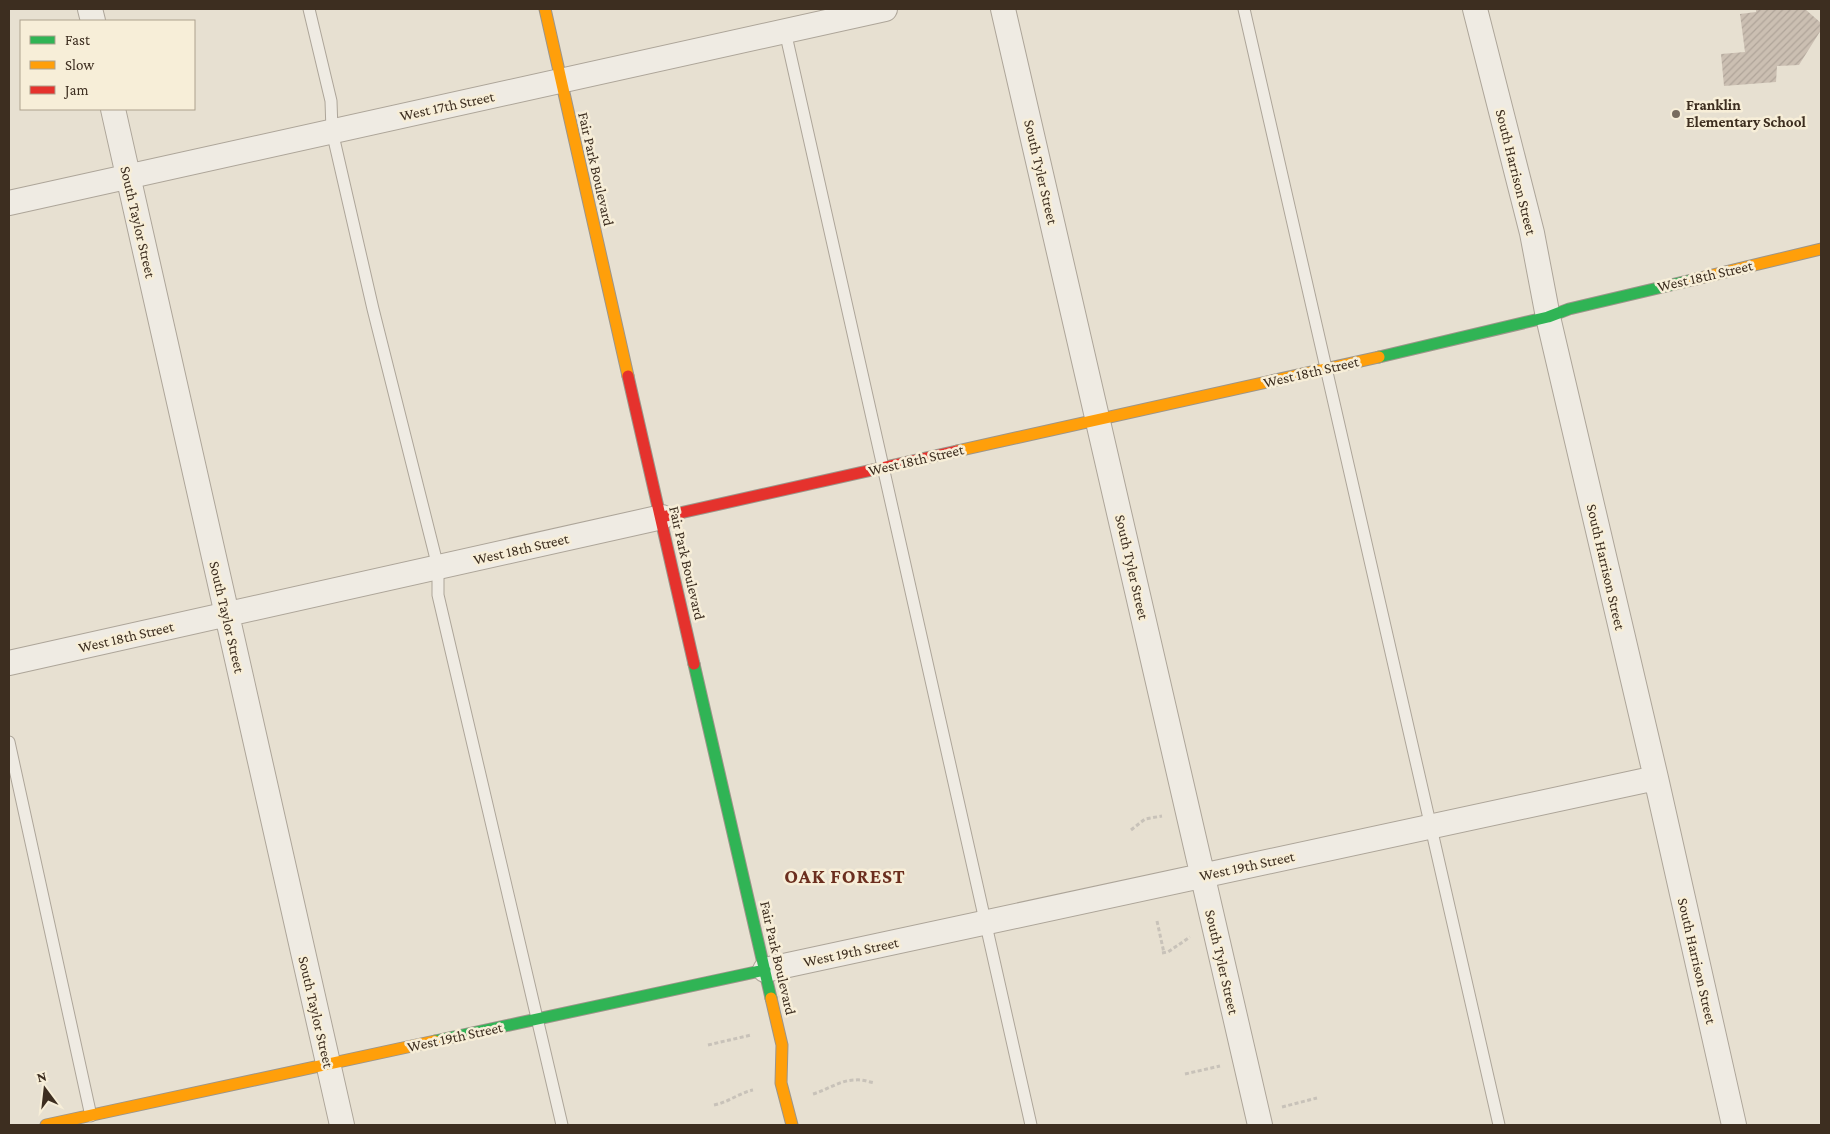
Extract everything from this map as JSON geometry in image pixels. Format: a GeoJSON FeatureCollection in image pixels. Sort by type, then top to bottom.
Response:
{"type":"FeatureCollection","features":[{"type":"Feature","properties":{"kind":"street","name":"Fair Park Boulevard"},"geometry":{"type":"LineString","coordinates":[[544,9],[782,1045],[781,1083],[792,1125]]}},
{"type":"Feature","properties":{"kind":"street","name":"West 17th Street"},"geometry":{"type":"LineString","coordinates":[[9,203],[885,9]]}},
{"type":"Feature","properties":{"kind":"street","name":"South Tyler Street"},"geometry":{"type":"LineString","coordinates":[[1003,9],[1259,1119]]}},
{"type":"Feature","properties":{"kind":"street","name":"South Harrison Street"},"geometry":{"type":"LineString","coordinates":[[1476,9],[1532,233],[1548,317],[1656,778],[1734,1125]]}},
{"type":"Feature","properties":{"kind":"street","name":"South Taylor Street"},"geometry":{"type":"LineString","coordinates":[[113,110],[342,1125]]}},
{"type":"Feature","properties":{"kind":"street","name":"West 18th Street"},"geometry":{"type":"LineString","coordinates":[[9,663],[1327,369],[1548,317],[1569,309],[1821,249]]}},
{"type":"Feature","properties":{"kind":"street","name":"West 19th Street"},"geometry":{"type":"LineString","coordinates":[[46,1125],[92,1120],[328,1064],[1656,778]]}},
{"type":"Feature","properties":{"kind":"lane"},"geometry":{"type":"LineString","coordinates":[[310,9],[330,101],[332,131],[373,309],[438,567],[438,594],[562,1125]]}},
{"type":"Feature","properties":{"kind":"lane"},"geometry":{"type":"LineString","coordinates":[[1244,9],[1499,1125]]}},
{"type":"Feature","properties":{"kind":"lane"},"geometry":{"type":"LineString","coordinates":[[785,31],[1031,1125]]}},
{"type":"Feature","properties":{"kind":"lane"},"geometry":{"type":"LineString","coordinates":[[9,742],[92,1120]]}},
{"type":"Feature","properties":{"kind":"path"},"geometry":{"type":"LineString","coordinates":[[1131,830],[1145,819],[1187,810]]}},
{"type":"Feature","properties":{"kind":"path"},"geometry":{"type":"LineString","coordinates":[[1157,921],[1164,953]]}},
{"type":"Feature","properties":{"kind":"path"},"geometry":{"type":"LineString","coordinates":[[708,1045],[778,1028]]}},
{"type":"Feature","properties":{"kind":"path"},"geometry":{"type":"LineString","coordinates":[[1185,1074],[1245,1061]]}},
{"type":"Feature","properties":{"kind":"path"},"geometry":{"type":"LineString","coordinates":[[786,1100],[821,1092],[842,1082],[856,1080],[875,1083]]}},
{"type":"Feature","properties":{"kind":"path"},"geometry":{"type":"LineString","coordinates":[[714,1105],[726,1103],[743,1092],[781,1083]]}},
{"type":"Feature","properties":{"kind":"path"},"geometry":{"type":"LineString","coordinates":[[1259,1119],[1317,1098]]}},
{"type":"Feature","properties":{"kind":"building","name":"Franklin Elementary School"},"geometry":{"type":"Polygon","coordinates":[[[1756,9],[1805,9],[1821,23],[1821,30],[1799,65],[1777,66],[1776,82],[1724,86],[1721,54],[1745,52],[1740,14],[1756,12],[1756,9]]]}},
{"type":"Feature","properties":{"kind":"traffic: fast"},"geometry":{"type":"LineString","coordinates":[[1379,357],[1548,317],[1569,309],[1692,280]]}},
{"type":"Feature","properties":{"kind":"traffic: fast"},"geometry":{"type":"LineString","coordinates":[[694,664],[771,998]]}},
{"type":"Feature","properties":{"kind":"traffic: fast"},"geometry":{"type":"LineString","coordinates":[[435,1041],[765,970]]}},
{"type":"Feature","properties":{"kind":"traffic: slow"},"geometry":{"type":"LineString","coordinates":[[545,9],[628,376]]}},
{"type":"Feature","properties":{"kind":"traffic: slow"},"geometry":{"type":"LineString","coordinates":[[1692,280],[1821,249]]}},
{"type":"Feature","properties":{"kind":"traffic: slow"},"geometry":{"type":"LineString","coordinates":[[957,451],[1379,357]]}},
{"type":"Feature","properties":{"kind":"traffic: slow"},"geometry":{"type":"LineString","coordinates":[[771,998],[782,1045],[781,1083],[792,1125]]}},
{"type":"Feature","properties":{"kind":"traffic: slow"},"geometry":{"type":"LineString","coordinates":[[46,1125],[435,1041]]}},
{"type":"Feature","properties":{"kind":"traffic: jam"},"geometry":{"type":"LineString","coordinates":[[628,376],[694,664]]}},
{"type":"Feature","properties":{"kind":"traffic: jam"},"geometry":{"type":"LineString","coordinates":[[662,517],[957,451]]}},
{"type":"Feature","properties":{"kind":"place","name":"Franklin Elementary School"},"geometry":{"type":"Point","coordinates":[1676,114]}},
{"type":"Feature","properties":{"kind":"district","name":"OAK FOREST"},"geometry":{"type":"Point","coordinates":[845,876]}}]}
